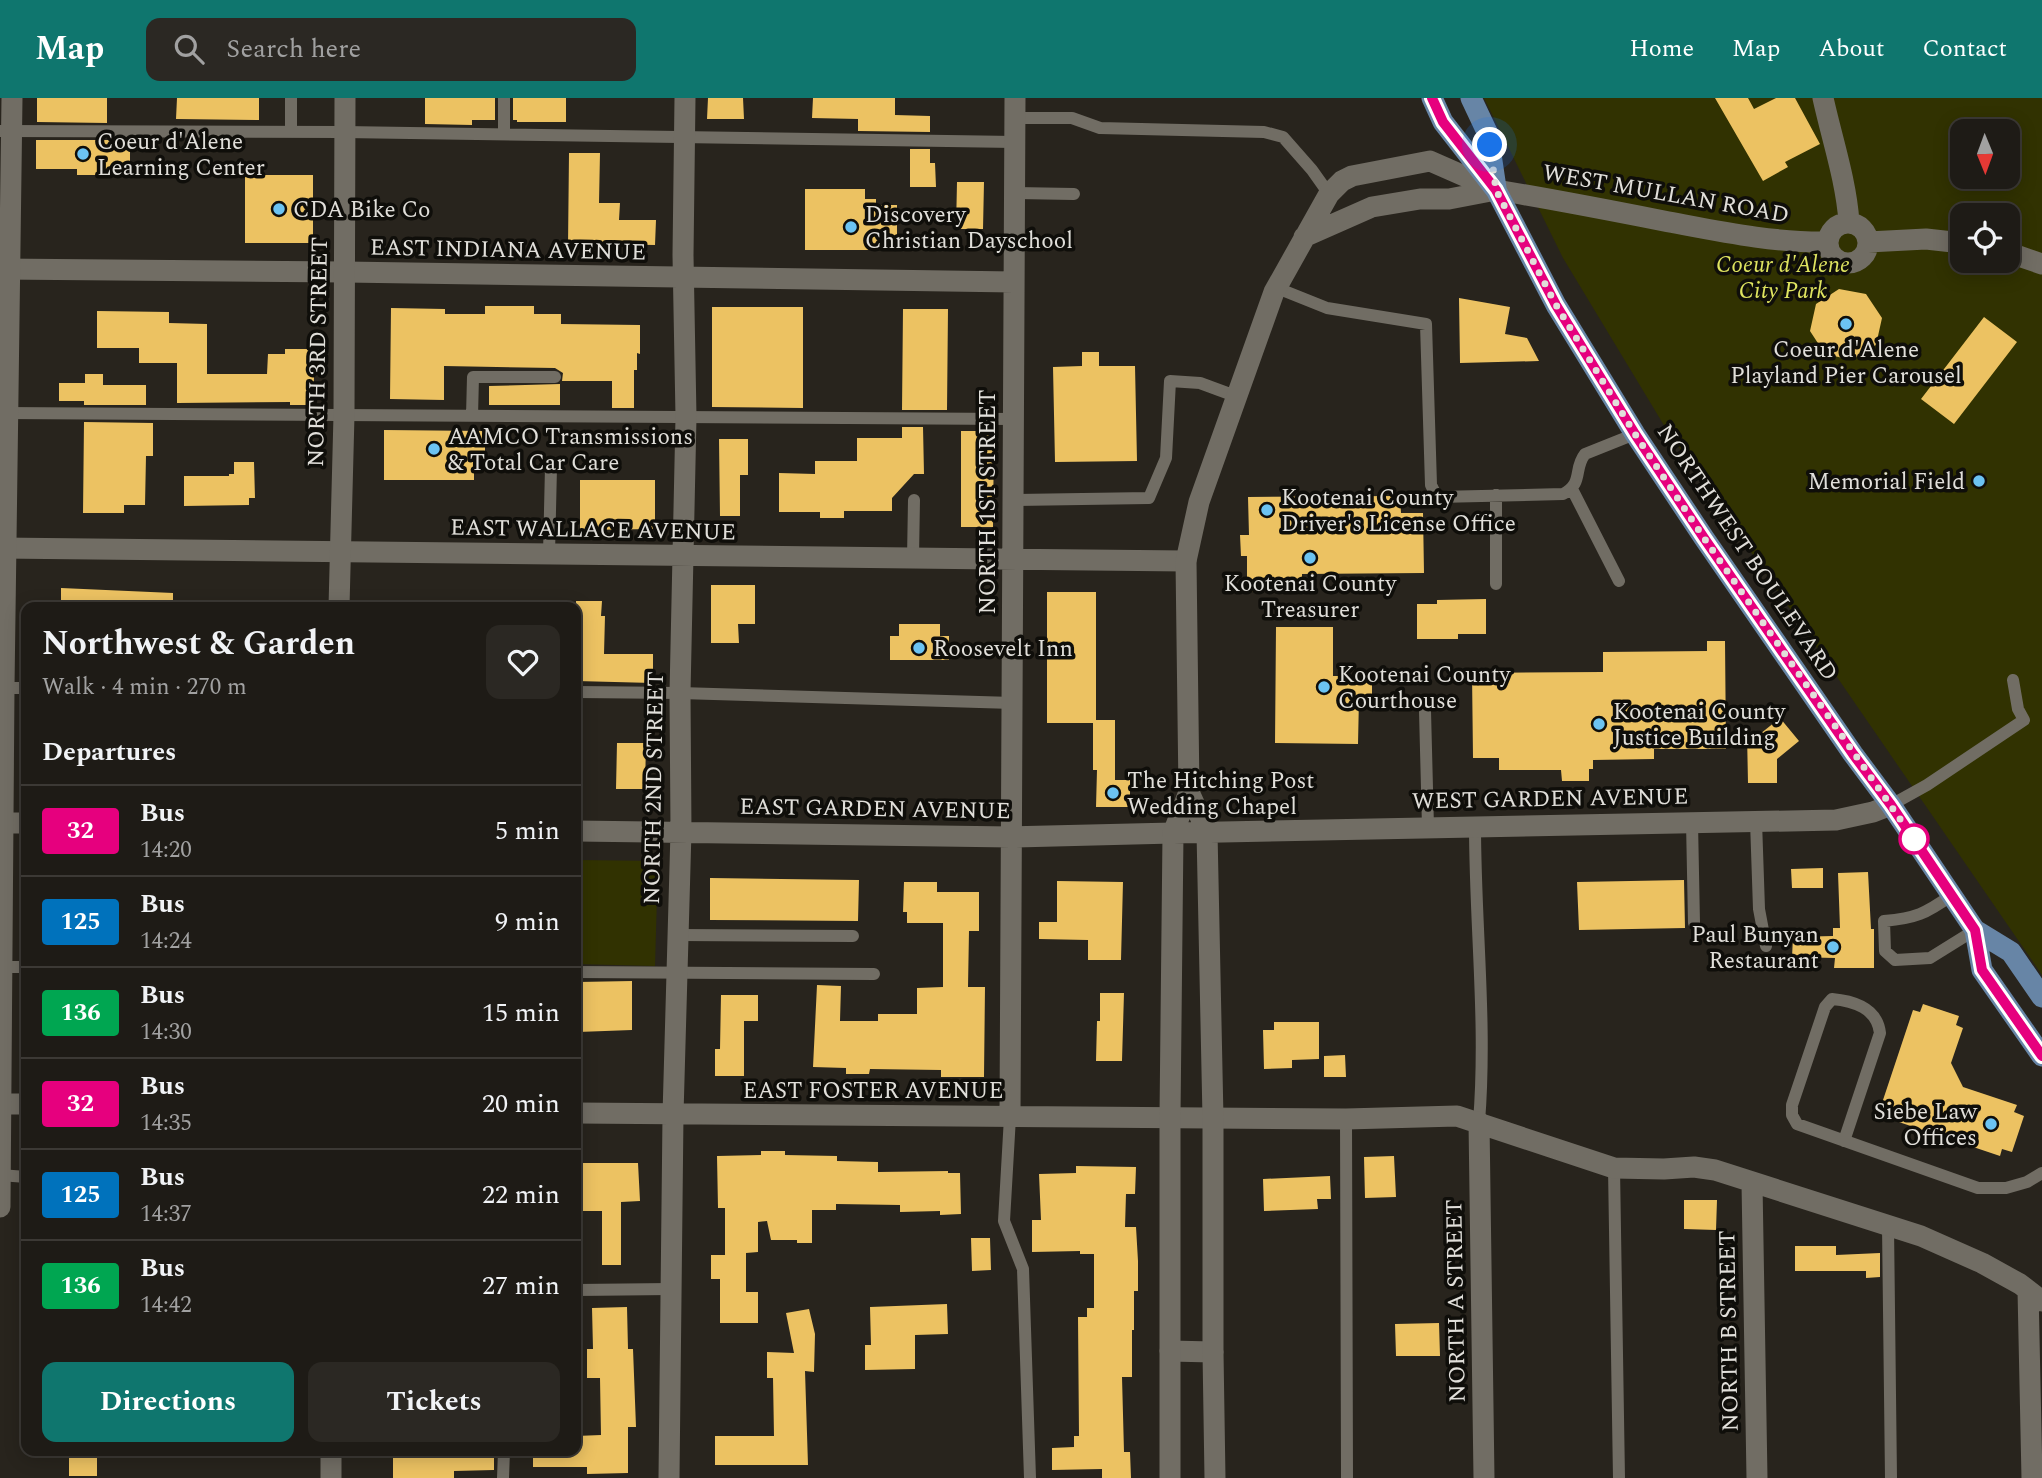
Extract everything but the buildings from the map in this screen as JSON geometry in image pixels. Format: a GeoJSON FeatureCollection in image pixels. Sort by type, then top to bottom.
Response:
{"type":"FeatureCollection","features":[{"type":"Feature","properties":{"kind":"main road","name":"NORTHWEST BOULEVARD"},"geometry":{"type":"LineString","coordinates":[[1432,98],[1443,122],[1496,190],[1556,305],[1635,434],[1975,930],[1982,970],[2042,1056]]}},
{"type":"Feature","properties":{"kind":"main road","name":"NORTHWEST BOULEVARD"},"geometry":{"type":"LineString","coordinates":[[1471,98],[1488,134],[1496,190]]}},
{"type":"Feature","properties":{"kind":"main road","name":"NORTHWEST BOULEVARD"},"geometry":{"type":"LineString","coordinates":[[1975,930],[2011,952],[2042,998]]}},
{"type":"Feature","properties":{"kind":"street"},"geometry":{"type":"LineString","coordinates":[[0,1207],[6,131],[12,98]]}},
{"type":"Feature","properties":{"kind":"street","name":"NORTH 3RD STREET"},"geometry":{"type":"LineString","coordinates":[[339,602],[344,415],[345,98]]}},
{"type":"Feature","properties":{"kind":"street","name":"NORTH 2ND STREET"},"geometry":{"type":"LineString","coordinates":[[669,1478],[686,417],[685,98]]}},
{"type":"Feature","properties":{"kind":"street"},"geometry":{"type":"LineString","coordinates":[[1823,98],[1839,170],[1847,192],[1849,222]]}},
{"type":"Feature","properties":{"kind":"street","name":"NORTH 1ST STREET"},"geometry":{"type":"LineString","coordinates":[[1010,1117],[1015,108]]}},
{"type":"Feature","properties":{"kind":"street"},"geometry":{"type":"LineString","coordinates":[[1170,1478],[1173,833],[1189,792],[1186,561],[1199,502],[1277,288],[1329,194],[1342,181],[1352,176],[1430,161],[1496,190]]}},
{"type":"Feature","properties":{"kind":"street"},"geometry":{"type":"LineString","coordinates":[[1304,237],[1372,207],[1420,199],[1449,199],[1496,190]]}},
{"type":"Feature","properties":{"kind":"street","name":"WEST MULLAN ROAD"},"geometry":{"type":"LineString","coordinates":[[1496,190],[1561,200],[1710,230],[1800,243],[1828,242]]}},
{"type":"Feature","properties":{"kind":"street"},"geometry":{"type":"LineString","coordinates":[[1849,222],[1864,231],[1868,242],[1860,259],[1847,263],[1831,254],[1828,242],[1831,231],[1836,226],[1849,222]]}},
{"type":"Feature","properties":{"kind":"street"},"geometry":{"type":"LineString","coordinates":[[1868,242],[1926,239],[1950,242]]}},
{"type":"Feature","properties":{"kind":"street"},"geometry":{"type":"LineString","coordinates":[[2020,257],[2042,264]]}},
{"type":"Feature","properties":{"kind":"street","name":"EAST INDIANA AVENUE"},"geometry":{"type":"LineString","coordinates":[[5,269],[1014,282]]}},
{"type":"Feature","properties":{"kind":"street","name":"EAST WALLACE AVENUE"},"geometry":{"type":"LineString","coordinates":[[3,548],[1186,561]]}},
{"type":"Feature","properties":{"kind":"street"},"geometry":{"type":"LineString","coordinates":[[1189,792],[1207,832],[1213,1118],[1215,1478]]}},
{"type":"Feature","properties":{"kind":"street","name":"WEST GARDEN AVENUE"},"geometry":{"type":"LineString","coordinates":[[1173,833],[1836,820],[1891,805]]}},
{"type":"Feature","properties":{"kind":"street"},"geometry":{"type":"LineString","coordinates":[[2,823],[21,823]]}},
{"type":"Feature","properties":{"kind":"street","name":"EAST GARDEN AVENUE"},"geometry":{"type":"LineString","coordinates":[[581,831],[1011,837],[1173,833]]}},
{"type":"Feature","properties":{"kind":"street"},"geometry":{"type":"LineString","coordinates":[[0,1104],[21,1104]]}},
{"type":"Feature","properties":{"kind":"street","name":"EAST FOSTER AVENUE"},"geometry":{"type":"LineString","coordinates":[[581,1113],[1346,1119],[1457,1116],[1614,1168],[1694,1167],[1715,1170],[1921,1236],[1982,1263],[2035,1296]]}},
{"type":"Feature","properties":{"kind":"street","name":"NORTH A STREET"},"geometry":{"type":"LineString","coordinates":[[1479,1122],[1484,1478]]}},
{"type":"Feature","properties":{"kind":"street","name":"NORTH B STREET"},"geometry":{"type":"LineString","coordinates":[[1752,1183],[1757,1478]]}},
{"type":"Feature","properties":{"kind":"street"},"geometry":{"type":"LineString","coordinates":[[2032,1478],[2035,1296]]}},
{"type":"Feature","properties":{"kind":"street"},"geometry":{"type":"LineString","coordinates":[[1170,1351],[1213,1352]]}},
{"type":"Feature","properties":{"kind":"street"},"geometry":{"type":"LineString","coordinates":[[331,1456],[331,1478]]}},
{"type":"Feature","properties":{"kind":"lane"},"geometry":{"type":"LineString","coordinates":[[291,98],[291,132]]}},
{"type":"Feature","properties":{"kind":"lane"},"geometry":{"type":"LineString","coordinates":[[504,98],[504,134]]}},
{"type":"Feature","properties":{"kind":"lane"},"geometry":{"type":"LineString","coordinates":[[1015,108],[1072,118],[1100,128],[1264,132],[1283,137],[1329,194]]}},
{"type":"Feature","properties":{"kind":"lane"},"geometry":{"type":"LineString","coordinates":[[6,131],[344,132],[1015,142]]}},
{"type":"Feature","properties":{"kind":"lane"},"geometry":{"type":"LineString","coordinates":[[1015,193],[1074,194]]}},
{"type":"Feature","properties":{"kind":"lane"},"geometry":{"type":"LineString","coordinates":[[1277,288],[1327,308],[1426,324],[1432,490],[1437,497],[1563,494],[1576,483],[1581,458],[1585,454],[1635,434]]}},
{"type":"Feature","properties":{"kind":"lane"},"geometry":{"type":"LineString","coordinates":[[472,416],[473,377],[555,377]]}},
{"type":"Feature","properties":{"kind":"lane"},"geometry":{"type":"LineString","coordinates":[[1014,500],[1149,498],[1166,458],[1170,381],[1200,383],[1238,397]]}},
{"type":"Feature","properties":{"kind":"lane"},"geometry":{"type":"LineString","coordinates":[[4,413],[1013,419]]}},
{"type":"Feature","properties":{"kind":"lane"},"geometry":{"type":"LineString","coordinates":[[549,554],[551,467]]}},
{"type":"Feature","properties":{"kind":"lane"},"geometry":{"type":"LineString","coordinates":[[1572,489],[1619,581]]}},
{"type":"Feature","properties":{"kind":"lane"},"geometry":{"type":"LineString","coordinates":[[1496,495],[1496,584]]}},
{"type":"Feature","properties":{"kind":"lane"},"geometry":{"type":"LineString","coordinates":[[913,558],[914,500]]}},
{"type":"Feature","properties":{"kind":"lane"},"geometry":{"type":"LineString","coordinates":[[1891,805],[1927,785],[2024,720],[2018,709],[2014,680]]}},
{"type":"Feature","properties":{"kind":"lane"},"geometry":{"type":"LineString","coordinates":[[2,688],[21,688]]}},
{"type":"Feature","properties":{"kind":"lane"},"geometry":{"type":"LineString","coordinates":[[581,692],[1013,703]]}},
{"type":"Feature","properties":{"kind":"lane"},"geometry":{"type":"LineString","coordinates":[[1425,711],[1428,827]]}},
{"type":"Feature","properties":{"kind":"lane"},"geometry":{"type":"LineString","coordinates":[[1756,821],[1759,909],[1766,946]]}},
{"type":"Feature","properties":{"kind":"lane"},"geometry":{"type":"LineString","coordinates":[[1692,822],[1694,923]]}},
{"type":"Feature","properties":{"kind":"lane"},"geometry":{"type":"LineString","coordinates":[[1475,826],[1481,965],[1482,1065],[1479,1122]]}},
{"type":"Feature","properties":{"kind":"lane"},"geometry":{"type":"LineString","coordinates":[[1952,895],[1911,919],[1884,921],[1885,951],[1895,960],[1930,958],[1975,930]]}},
{"type":"Feature","properties":{"kind":"lane"},"geometry":{"type":"LineString","coordinates":[[678,935],[853,936]]}},
{"type":"Feature","properties":{"kind":"lane"},"geometry":{"type":"LineString","coordinates":[[1,967],[21,967]]}},
{"type":"Feature","properties":{"kind":"lane"},"geometry":{"type":"LineString","coordinates":[[581,971],[874,974]]}},
{"type":"Feature","properties":{"kind":"lane"},"geometry":{"type":"LineString","coordinates":[[1844,1141],[1880,1033],[1879,1022],[1873,1013],[1852,1001],[1832,999],[1825,1007],[1792,1105],[1797,1124],[1844,1141],[1978,1188],[2006,1188],[2027,1182],[2042,1172]]}},
{"type":"Feature","properties":{"kind":"lane"},"geometry":{"type":"LineString","coordinates":[[1010,1117],[1004,1221],[1023,1269],[1030,1478]]}},
{"type":"Feature","properties":{"kind":"lane"},"geometry":{"type":"LineString","coordinates":[[1346,1119],[1347,1478]]}},
{"type":"Feature","properties":{"kind":"lane"},"geometry":{"type":"LineString","coordinates":[[1614,1168],[1619,1478]]}},
{"type":"Feature","properties":{"kind":"lane"},"geometry":{"type":"LineString","coordinates":[[0,1175],[21,1177]]}},
{"type":"Feature","properties":{"kind":"lane"},"geometry":{"type":"LineString","coordinates":[[1888,1226],[1891,1478]]}},
{"type":"Feature","properties":{"kind":"lane"},"geometry":{"type":"LineString","coordinates":[[581,1290],[671,1289]]}},
{"type":"Feature","properties":{"kind":"lane"},"geometry":{"type":"LineString","coordinates":[[503,1456],[503,1478]]}},
{"type":"Feature","properties":{"kind":"green space","name":"Coeur d'Alene City Park"},"geometry":{"type":"Polygon","coordinates":[[[1484,98],[2042,98],[2042,975],[1665,427],[1563,258],[1484,98]]]}},
{"type":"Feature","properties":{"kind":"green space"},"geometry":{"type":"Polygon","coordinates":[[[581,860],[658,861],[655,966],[581,964],[581,860]]]}},
{"type":"Feature","properties":{"kind":"bus line","name":"32"},"geometry":{"type":"LineString","coordinates":[[1432,98],[1443,122],[1496,190],[1556,305],[1635,434],[1975,930],[1982,970],[2042,1056]]}},
{"type":"Feature","properties":{"kind":"place","name":"Coeur d'Alene Learning Center"},"geometry":{"type":"Point","coordinates":[83,154]}},
{"type":"Feature","properties":{"kind":"place","name":"CDA Bike Co"},"geometry":{"type":"Point","coordinates":[279,209]}},
{"type":"Feature","properties":{"kind":"place","name":"Discovery Christian Dayschool"},"geometry":{"type":"Point","coordinates":[851,227]}},
{"type":"Feature","properties":{"kind":"place","name":"Coeur d'Alene Playland Pier Carousel"},"geometry":{"type":"Point","coordinates":[1846,324]}},
{"type":"Feature","properties":{"kind":"place","name":"AAMCO Transmissions & Total Car Care"},"geometry":{"type":"Point","coordinates":[434,449]}},
{"type":"Feature","properties":{"kind":"place","name":"Memorial Field"},"geometry":{"type":"Point","coordinates":[1979,481]}},
{"type":"Feature","properties":{"kind":"place","name":"Kootenai County Driver's License Office"},"geometry":{"type":"Point","coordinates":[1267,510]}},
{"type":"Feature","properties":{"kind":"place","name":"Kootenai County Treasurer"},"geometry":{"type":"Point","coordinates":[1310,558]}},
{"type":"Feature","properties":{"kind":"place","name":"Roosevelt Inn"},"geometry":{"type":"Point","coordinates":[919,648]}},
{"type":"Feature","properties":{"kind":"place","name":"Kootenai County Courthouse"},"geometry":{"type":"Point","coordinates":[1324,687]}},
{"type":"Feature","properties":{"kind":"place","name":"Kootenai County Justice Building"},"geometry":{"type":"Point","coordinates":[1599,724]}},
{"type":"Feature","properties":{"kind":"place","name":"The Hitching Post Wedding Chapel"},"geometry":{"type":"Point","coordinates":[1113,793]}},
{"type":"Feature","properties":{"kind":"place","name":"Paul Bunyan Restaurant"},"geometry":{"type":"Point","coordinates":[1833,947]}},
{"type":"Feature","properties":{"kind":"place","name":"Siebe Law Offices"},"geometry":{"type":"Point","coordinates":[1991,1124]}},
{"type":"Feature","properties":{"kind":"route"},"geometry":{"type":"LineString","coordinates":[[1490,145],[1496,190],[1556,305],[1635,434],[1704,538],[1914,839]]}}]}
